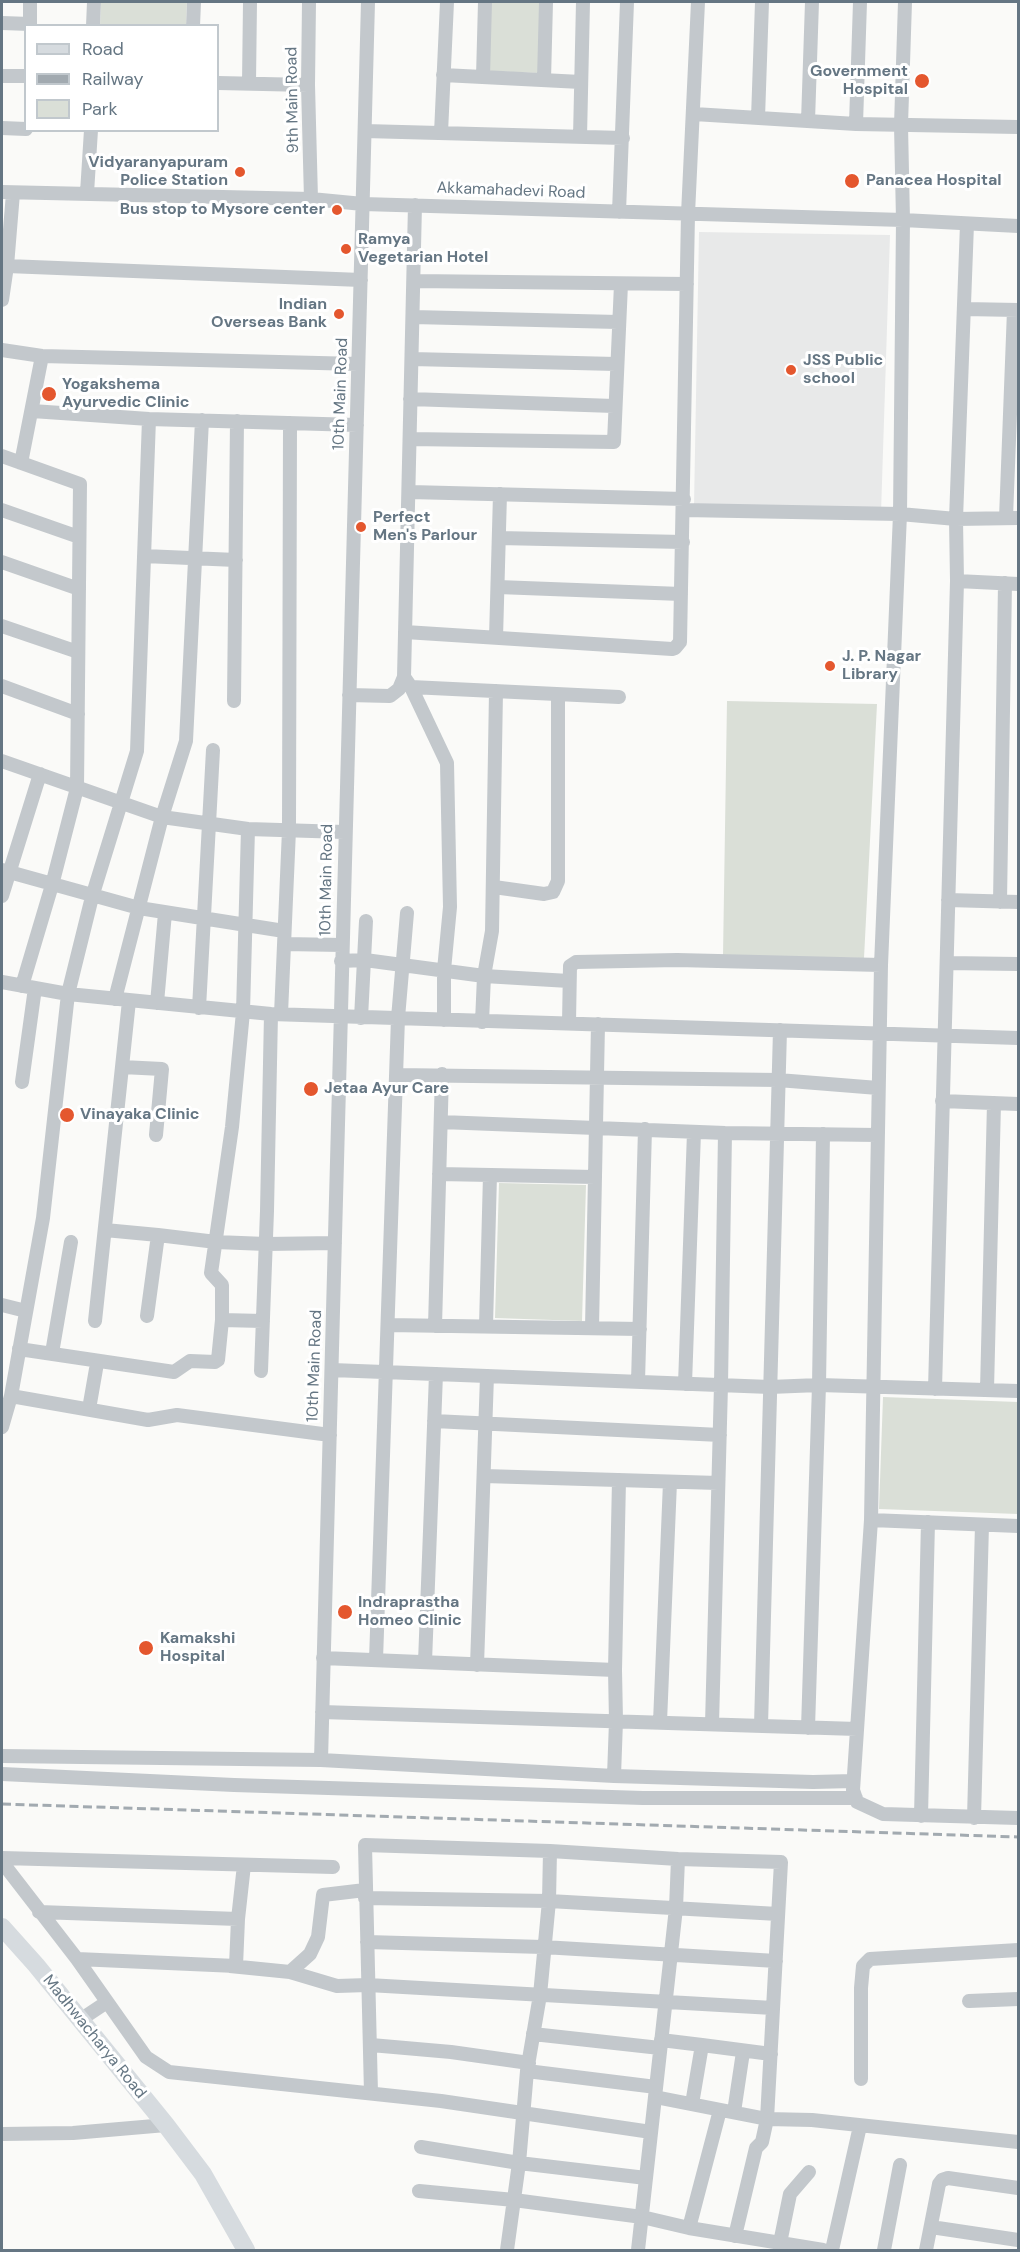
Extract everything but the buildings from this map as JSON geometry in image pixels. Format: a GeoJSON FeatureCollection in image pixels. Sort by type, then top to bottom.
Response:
{"type":"FeatureCollection","features":[{"type":"Feature","properties":{"kind":"main road","name":"Madhwacharya Road"},"geometry":{"type":"LineString","coordinates":[[2,1927],[36,1965],[166,2125],[203,2174],[246,2250]]}},
{"type":"Feature","properties":{"kind":"main road","name":"Madhwacharya Road"},"geometry":{"type":"LineString","coordinates":[[184,2150],[193,2179],[234,2250]]}},
{"type":"Feature","properties":{"kind":"street"},"geometry":{"type":"LineString","coordinates":[[30,2],[30,24]]}},
{"type":"Feature","properties":{"kind":"street"},"geometry":{"type":"LineString","coordinates":[[93,24],[94,2]]}},
{"type":"Feature","properties":{"kind":"street"},"geometry":{"type":"LineString","coordinates":[[193,24],[194,2]]}},
{"type":"Feature","properties":{"kind":"street"},"geometry":{"type":"LineString","coordinates":[[249,83],[250,2]]}},
{"type":"Feature","properties":{"kind":"street","name":"9th Main Road"},"geometry":{"type":"LineString","coordinates":[[309,2],[308,85],[312,199]]}},
{"type":"Feature","properties":{"kind":"street","name":"10th Main Road"},"geometry":{"type":"LineString","coordinates":[[321,1760],[368,2]]}},
{"type":"Feature","properties":{"kind":"street"},"geometry":{"type":"LineString","coordinates":[[441,133],[447,2]]}},
{"type":"Feature","properties":{"kind":"street"},"geometry":{"type":"LineString","coordinates":[[483,77],[485,2]]}},
{"type":"Feature","properties":{"kind":"street"},"geometry":{"type":"LineString","coordinates":[[544,80],[546,2]]}},
{"type":"Feature","properties":{"kind":"street"},"geometry":{"type":"LineString","coordinates":[[580,137],[583,2]]}},
{"type":"Feature","properties":{"kind":"street"},"geometry":{"type":"LineString","coordinates":[[620,212],[627,2]]}},
{"type":"Feature","properties":{"kind":"street"},"geometry":{"type":"LineString","coordinates":[[405,632],[675,648],[680,642],[688,214],[698,2]]}},
{"type":"Feature","properties":{"kind":"street"},"geometry":{"type":"LineString","coordinates":[[758,118],[762,2]]}},
{"type":"Feature","properties":{"kind":"street"},"geometry":{"type":"LineString","coordinates":[[808,121],[812,2]]}},
{"type":"Feature","properties":{"kind":"street"},"geometry":{"type":"LineString","coordinates":[[856,124],[860,2]]}},
{"type":"Feature","properties":{"kind":"street"},"geometry":{"type":"LineString","coordinates":[[905,2],[901,125],[903,220],[900,514],[880,965],[871,1520],[853,1780],[857,1802],[883,1814],[1018,1818]]}},
{"type":"Feature","properties":{"kind":"street"},"geometry":{"type":"LineString","coordinates":[[2,23],[24,25]]}},
{"type":"Feature","properties":{"kind":"street"},"geometry":{"type":"LineString","coordinates":[[443,75],[581,82]]}},
{"type":"Feature","properties":{"kind":"street"},"geometry":{"type":"LineString","coordinates":[[2,76],[24,76]]}},
{"type":"Feature","properties":{"kind":"street"},"geometry":{"type":"LineString","coordinates":[[219,82],[308,85]]}},
{"type":"Feature","properties":{"kind":"street"},"geometry":{"type":"LineString","coordinates":[[693,114],[856,124],[1018,127]]}},
{"type":"Feature","properties":{"kind":"street"},"geometry":{"type":"LineString","coordinates":[[2,128],[24,129]]}},
{"type":"Feature","properties":{"kind":"street"},"geometry":{"type":"LineString","coordinates":[[365,131],[623,138]]}},
{"type":"Feature","properties":{"kind":"street"},"geometry":{"type":"LineString","coordinates":[[87,193],[91,132]]}},
{"type":"Feature","properties":{"kind":"street"},"geometry":{"type":"LineString","coordinates":[[2,300],[8,266],[7,192]]}},
{"type":"Feature","properties":{"kind":"street","name":"Akkamahadevi Road"},"geometry":{"type":"LineString","coordinates":[[7,192],[312,199],[363,204],[903,220],[1018,226]]}},
{"type":"Feature","properties":{"kind":"street"},"geometry":{"type":"LineString","coordinates":[[415,205],[405,632],[407,682],[447,763],[450,907],[444,970],[444,1020]]}},
{"type":"Feature","properties":{"kind":"street"},"geometry":{"type":"LineString","coordinates":[[934,1389],[957,581],[956,519],[967,224]]}},
{"type":"Feature","properties":{"kind":"street"},"geometry":{"type":"LineString","coordinates":[[8,266],[361,280]]}},
{"type":"Feature","properties":{"kind":"street"},"geometry":{"type":"LineString","coordinates":[[414,281],[687,284]]}},
{"type":"Feature","properties":{"kind":"street"},"geometry":{"type":"LineString","coordinates":[[411,438],[614,442],[621,284]]}},
{"type":"Feature","properties":{"kind":"street"},"geometry":{"type":"LineString","coordinates":[[410,492],[500,494],[900,514],[956,519],[1012,518],[1016,310],[964,309]]}},
{"type":"Feature","properties":{"kind":"street"},"geometry":{"type":"LineString","coordinates":[[413,317],[618,322]]}},
{"type":"Feature","properties":{"kind":"street"},"geometry":{"type":"LineString","coordinates":[[2,350],[42,356],[358,364]]}},
{"type":"Feature","properties":{"kind":"street"},"geometry":{"type":"LineString","coordinates":[[21,463],[42,356]]}},
{"type":"Feature","properties":{"kind":"street"},"geometry":{"type":"LineString","coordinates":[[412,359],[616,364]]}},
{"type":"Feature","properties":{"kind":"street"},"geometry":{"type":"LineString","coordinates":[[410,399],[614,406]]}},
{"type":"Feature","properties":{"kind":"street"},"geometry":{"type":"LineString","coordinates":[[32,411],[149,418],[357,425]]}},
{"type":"Feature","properties":{"kind":"street"},"geometry":{"type":"LineString","coordinates":[[2,1421],[10,1396],[43,1218],[68,994],[92,897],[137,751],[149,418]]}},
{"type":"Feature","properties":{"kind":"street"},"geometry":{"type":"LineString","coordinates":[[115,999],[162,817],[186,741],[201,420]]}},
{"type":"Feature","properties":{"kind":"street"},"geometry":{"type":"LineString","coordinates":[[234,701],[237,421]]}},
{"type":"Feature","properties":{"kind":"street"},"geometry":{"type":"LineString","coordinates":[[261,1371],[276,1014],[284,937],[289,830],[290,423]]}},
{"type":"Feature","properties":{"kind":"street"},"geometry":{"type":"LineString","coordinates":[[2,456],[80,484],[77,788],[29,987],[22,1082]]}},
{"type":"Feature","properties":{"kind":"street"},"geometry":{"type":"LineString","coordinates":[[496,638],[500,494]]}},
{"type":"Feature","properties":{"kind":"street"},"geometry":{"type":"LineString","coordinates":[[2,510],[79,537]]}},
{"type":"Feature","properties":{"kind":"street"},"geometry":{"type":"LineString","coordinates":[[499,538],[683,542]]}},
{"type":"Feature","properties":{"kind":"street"},"geometry":{"type":"LineString","coordinates":[[144,556],[236,560]]}},
{"type":"Feature","properties":{"kind":"street"},"geometry":{"type":"LineString","coordinates":[[2,562],[79,589]]}},
{"type":"Feature","properties":{"kind":"street"},"geometry":{"type":"LineString","coordinates":[[957,581],[1012,583],[1000,902]]}},
{"type":"Feature","properties":{"kind":"street"},"geometry":{"type":"LineString","coordinates":[[498,587],[681,594]]}},
{"type":"Feature","properties":{"kind":"street"},"geometry":{"type":"LineString","coordinates":[[2,626],[78,652]]}},
{"type":"Feature","properties":{"kind":"street"},"geometry":{"type":"LineString","coordinates":[[349,695],[390,696],[407,682],[496,691],[619,697]]}},
{"type":"Feature","properties":{"kind":"street"},"geometry":{"type":"LineString","coordinates":[[2,686],[78,714]]}},
{"type":"Feature","properties":{"kind":"street"},"geometry":{"type":"LineString","coordinates":[[482,1022],[484,976],[492,931],[494,887],[496,691]]}},
{"type":"Feature","properties":{"kind":"street"},"geometry":{"type":"LineString","coordinates":[[494,887],[544,894],[553,892],[558,881],[558,695]]}},
{"type":"Feature","properties":{"kind":"street"},"geometry":{"type":"LineString","coordinates":[[199,1008],[213,750]]}},
{"type":"Feature","properties":{"kind":"street"},"geometry":{"type":"LineString","coordinates":[[2,761],[162,817],[248,829],[345,832]]}},
{"type":"Feature","properties":{"kind":"street"},"geometry":{"type":"LineString","coordinates":[[2,896],[5,871],[40,774]]}},
{"type":"Feature","properties":{"kind":"street"},"geometry":{"type":"LineString","coordinates":[[19,1348],[174,1372],[190,1360],[217,1362],[222,1320],[222,1285],[211,1275],[232,1127],[243,1012],[248,829]]}},
{"type":"Feature","properties":{"kind":"street"},"geometry":{"type":"LineString","coordinates":[[5,871],[92,897],[139,908],[246,926],[284,937],[342,945]]}},
{"type":"Feature","properties":{"kind":"street"},"geometry":{"type":"LineString","coordinates":[[948,900],[1018,902]]}},
{"type":"Feature","properties":{"kind":"street"},"geometry":{"type":"LineString","coordinates":[[157,1003],[165,913]]}},
{"type":"Feature","properties":{"kind":"street"},"geometry":{"type":"LineString","coordinates":[[376,1660],[398,1018],[407,913]]}},
{"type":"Feature","properties":{"kind":"street"},"geometry":{"type":"LineString","coordinates":[[361,1018],[366,921]]}},
{"type":"Feature","properties":{"kind":"street"},"geometry":{"type":"LineString","coordinates":[[341,961],[365,960],[484,976],[569,981]]}},
{"type":"Feature","properties":{"kind":"street"},"geometry":{"type":"LineString","coordinates":[[569,1023],[570,966],[576,962],[677,960],[880,965]]}},
{"type":"Feature","properties":{"kind":"street"},"geometry":{"type":"LineString","coordinates":[[947,963],[1018,964]]}},
{"type":"Feature","properties":{"kind":"street"},"geometry":{"type":"LineString","coordinates":[[2,982],[68,994],[276,1014],[1018,1038]]}},
{"type":"Feature","properties":{"kind":"street"},"geometry":{"type":"LineString","coordinates":[[95,1322],[129,1000]]}},
{"type":"Feature","properties":{"kind":"street"},"geometry":{"type":"LineString","coordinates":[[592,1328],[598,1024]]}},
{"type":"Feature","properties":{"kind":"street"},"geometry":{"type":"LineString","coordinates":[[761,1726],[780,1030]]}},
{"type":"Feature","properties":{"kind":"street"},"geometry":{"type":"LineString","coordinates":[[122,1066],[162,1069],[156,1135]]}},
{"type":"Feature","properties":{"kind":"street"},"geometry":{"type":"LineString","coordinates":[[435,1326],[442,1074]]}},
{"type":"Feature","properties":{"kind":"street"},"geometry":{"type":"LineString","coordinates":[[396,1075],[778,1080],[878,1088]]}},
{"type":"Feature","properties":{"kind":"street"},"geometry":{"type":"LineString","coordinates":[[942,1101],[1018,1104]]}},
{"type":"Feature","properties":{"kind":"street"},"geometry":{"type":"LineString","coordinates":[[987,1390],[994,1103]]}},
{"type":"Feature","properties":{"kind":"street"},"geometry":{"type":"LineString","coordinates":[[441,1122],[725,1133],[877,1134]]}},
{"type":"Feature","properties":{"kind":"street"},"geometry":{"type":"LineString","coordinates":[[638,1382],[645,1129]]}},
{"type":"Feature","properties":{"kind":"street"},"geometry":{"type":"LineString","coordinates":[[685,1384],[694,1132]]}},
{"type":"Feature","properties":{"kind":"street"},"geometry":{"type":"LineString","coordinates":[[712,1724],[725,1133]]}},
{"type":"Feature","properties":{"kind":"street"},"geometry":{"type":"LineString","coordinates":[[808,1728],[819,1385],[823,1134]]}},
{"type":"Feature","properties":{"kind":"street"},"geometry":{"type":"LineString","coordinates":[[439,1174],[595,1177]]}},
{"type":"Feature","properties":{"kind":"street"},"geometry":{"type":"LineString","coordinates":[[486,1326],[490,1175]]}},
{"type":"Feature","properties":{"kind":"street"},"geometry":{"type":"LineString","coordinates":[[105,1230],[266,1245],[335,1243]]}},
{"type":"Feature","properties":{"kind":"street"},"geometry":{"type":"LineString","coordinates":[[147,1316],[158,1235]]}},
{"type":"Feature","properties":{"kind":"street"},"geometry":{"type":"LineString","coordinates":[[52,1353],[71,1242]]}},
{"type":"Feature","properties":{"kind":"street"},"geometry":{"type":"LineString","coordinates":[[2,1305],[26,1311]]}},
{"type":"Feature","properties":{"kind":"street"},"geometry":{"type":"LineString","coordinates":[[222,1320],[263,1322]]}},
{"type":"Feature","properties":{"kind":"street"},"geometry":{"type":"LineString","coordinates":[[388,1325],[640,1329]]}},
{"type":"Feature","properties":{"kind":"street"},"geometry":{"type":"LineString","coordinates":[[89,1409],[96,1368]]}},
{"type":"Feature","properties":{"kind":"street"},"geometry":{"type":"LineString","coordinates":[[332,1370],[770,1387],[819,1385],[1018,1391]]}},
{"type":"Feature","properties":{"kind":"street"},"geometry":{"type":"LineString","coordinates":[[425,1662],[436,1374]]}},
{"type":"Feature","properties":{"kind":"street"},"geometry":{"type":"LineString","coordinates":[[477,1665],[487,1376]]}},
{"type":"Feature","properties":{"kind":"street"},"geometry":{"type":"LineString","coordinates":[[10,1396],[148,1420],[177,1415],[330,1435]]}},
{"type":"Feature","properties":{"kind":"street"},"geometry":{"type":"LineString","coordinates":[[434,1421],[720,1435]]}},
{"type":"Feature","properties":{"kind":"street"},"geometry":{"type":"LineString","coordinates":[[483,1476],[718,1483]]}},
{"type":"Feature","properties":{"kind":"street"},"geometry":{"type":"LineString","coordinates":[[614,1776],[619,1480]]}},
{"type":"Feature","properties":{"kind":"street"},"geometry":{"type":"LineString","coordinates":[[660,1722],[670,1482]]}},
{"type":"Feature","properties":{"kind":"street"},"geometry":{"type":"LineString","coordinates":[[871,1520],[1018,1526]]}},
{"type":"Feature","properties":{"kind":"street"},"geometry":{"type":"LineString","coordinates":[[921,1816],[928,1522]]}},
{"type":"Feature","properties":{"kind":"street"},"geometry":{"type":"LineString","coordinates":[[974,1818],[982,1525]]}},
{"type":"Feature","properties":{"kind":"street"},"geometry":{"type":"LineString","coordinates":[[323,1658],[615,1670]]}},
{"type":"Feature","properties":{"kind":"street"},"geometry":{"type":"LineString","coordinates":[[322,1712],[857,1729]]}},
{"type":"Feature","properties":{"kind":"street"},"geometry":{"type":"LineString","coordinates":[[2,1756],[321,1760],[614,1776],[802,1781],[853,1780]]}},
{"type":"Feature","properties":{"kind":"street"},"geometry":{"type":"LineString","coordinates":[[2,1774],[234,1785],[642,1798],[856,1798]]}},
{"type":"Feature","properties":{"kind":"street"},"geometry":{"type":"LineString","coordinates":[[371,2093],[365,1845],[781,1862],[768,2119],[762,2142],[756,2148],[735,2236]]}},
{"type":"Feature","properties":{"kind":"street"},"geometry":{"type":"LineString","coordinates":[[507,2250],[519,2163],[528,2067],[540,1995],[549,1901],[549,1851]]}},
{"type":"Feature","properties":{"kind":"street"},"geometry":{"type":"LineString","coordinates":[[638,2250],[676,1908],[678,1859]]}},
{"type":"Feature","properties":{"kind":"street"},"geometry":{"type":"LineString","coordinates":[[2,1860],[333,1867]]}},
{"type":"Feature","properties":{"kind":"street"},"geometry":{"type":"LineString","coordinates":[[2,1860],[39,1912],[77,1959],[146,2057],[169,2072],[371,2093],[651,2132]]}},
{"type":"Feature","properties":{"kind":"street"},"geometry":{"type":"LineString","coordinates":[[77,1959],[236,1966],[244,1864]]}},
{"type":"Feature","properties":{"kind":"street"},"geometry":{"type":"LineString","coordinates":[[290,1972],[310,1954],[318,1937],[323,1895],[365,1894],[549,1901],[778,1914]]}},
{"type":"Feature","properties":{"kind":"street"},"geometry":{"type":"LineString","coordinates":[[39,1912],[238,1920]]}},
{"type":"Feature","properties":{"kind":"street"},"geometry":{"type":"LineString","coordinates":[[367,1942],[543,1947],[776,1961]]}},
{"type":"Feature","properties":{"kind":"street"},"geometry":{"type":"LineString","coordinates":[[861,2079],[861,1988],[863,1966],[870,1959],[1018,1950]]}},
{"type":"Feature","properties":{"kind":"street"},"geometry":{"type":"LineString","coordinates":[[230,1966],[290,1972],[337,1986],[368,1985],[773,2008]]}},
{"type":"Feature","properties":{"kind":"street"},"geometry":{"type":"LineString","coordinates":[[969,2001],[1018,1999]]}},
{"type":"Feature","properties":{"kind":"street"},"geometry":{"type":"LineString","coordinates":[[80,2020],[107,2002]]}},
{"type":"Feature","properties":{"kind":"street"},"geometry":{"type":"LineString","coordinates":[[533,2034],[702,2045],[771,2054]]}},
{"type":"Feature","properties":{"kind":"street"},"geometry":{"type":"LineString","coordinates":[[371,2045],[451,2052],[656,2092],[692,2104],[768,2119],[812,2120],[1018,2142]]}},
{"type":"Feature","properties":{"kind":"street"},"geometry":{"type":"LineString","coordinates":[[692,2104],[702,2045]]}},
{"type":"Feature","properties":{"kind":"street"},"geometry":{"type":"LineString","coordinates":[[688,2228],[727,2111],[743,2052]]}},
{"type":"Feature","properties":{"kind":"street"},"geometry":{"type":"LineString","coordinates":[[2,2134],[72,2133],[166,2125]]}},
{"type":"Feature","properties":{"kind":"street"},"geometry":{"type":"LineString","coordinates":[[832,2250],[860,2126]]}},
{"type":"Feature","properties":{"kind":"street"},"geometry":{"type":"LineString","coordinates":[[421,2147],[519,2163],[646,2178]]}},
{"type":"Feature","properties":{"kind":"street"},"geometry":{"type":"LineString","coordinates":[[884,2250],[900,2165]]}},
{"type":"Feature","properties":{"kind":"street"},"geometry":{"type":"LineString","coordinates":[[780,2243],[790,2194],[809,2172]]}},
{"type":"Feature","properties":{"kind":"street"},"geometry":{"type":"LineString","coordinates":[[926,2250],[939,2184],[942,2180],[948,2178],[1018,2188]]}},
{"type":"Feature","properties":{"kind":"street"},"geometry":{"type":"LineString","coordinates":[[419,2191],[514,2200],[642,2217],[688,2228],[824,2250]]}},
{"type":"Feature","properties":{"kind":"street"},"geometry":{"type":"LineString","coordinates":[[931,2227],[1018,2240]]}},
{"type":"Feature","properties":{"kind":"shaded area","name":"JSS Public school"},"geometry":{"type":"Polygon","coordinates":[[[699,232],[890,235],[881,513],[694,506],[699,232]]]}},
{"type":"Feature","properties":{"kind":"green space"},"geometry":{"type":"Polygon","coordinates":[[[101,2],[187,2],[186,24],[100,24],[101,2]]]}},
{"type":"Feature","properties":{"kind":"green space"},"geometry":{"type":"Polygon","coordinates":[[[489,2],[542,2],[539,73],[487,71],[489,2]]]}},
{"type":"Feature","properties":{"kind":"green space"},"geometry":{"type":"Polygon","coordinates":[[[727,701],[877,704],[864,958],[723,956],[727,701]]]}},
{"type":"Feature","properties":{"kind":"green space"},"geometry":{"type":"Polygon","coordinates":[[[499,1183],[586,1185],[582,1321],[495,1318],[499,1183]]]}},
{"type":"Feature","properties":{"kind":"green space"},"geometry":{"type":"Polygon","coordinates":[[[883,1397],[1018,1402],[1018,1514],[879,1509],[883,1397]]]}},
{"type":"Feature","properties":{"kind":"railway"},"geometry":{"type":"LineString","coordinates":[[2,1804],[1018,1837]]}},
{"type":"Feature","properties":{"kind":"place","name":"Government Hospital"},"geometry":{"type":"Point","coordinates":[922,81]}},
{"type":"Feature","properties":{"kind":"place","name":"Vidyaranyapuram Police Station"},"geometry":{"type":"Point","coordinates":[240,172]}},
{"type":"Feature","properties":{"kind":"place","name":"Panacea Hospital"},"geometry":{"type":"Point","coordinates":[852,181]}},
{"type":"Feature","properties":{"kind":"place","name":"Bus stop to Mysore center"},"geometry":{"type":"Point","coordinates":[337,210]}},
{"type":"Feature","properties":{"kind":"place","name":"Ramya Vegetarian Hotel"},"geometry":{"type":"Point","coordinates":[346,249]}},
{"type":"Feature","properties":{"kind":"place","name":"Indian Overseas Bank"},"geometry":{"type":"Point","coordinates":[339,314]}},
{"type":"Feature","properties":{"kind":"place","name":"JSS Public school"},"geometry":{"type":"Point","coordinates":[791,370]}},
{"type":"Feature","properties":{"kind":"place","name":"Yogakshema Ayurvedic Clinic"},"geometry":{"type":"Point","coordinates":[49,394]}},
{"type":"Feature","properties":{"kind":"place","name":"Perfect Men's Parlour"},"geometry":{"type":"Point","coordinates":[361,527]}},
{"type":"Feature","properties":{"kind":"place","name":"J. P. Nagar Library"},"geometry":{"type":"Point","coordinates":[830,666]}},
{"type":"Feature","properties":{"kind":"place","name":"Jetaa Ayur Care"},"geometry":{"type":"Point","coordinates":[311,1089]}},
{"type":"Feature","properties":{"kind":"place","name":"Vinayaka Clinic"},"geometry":{"type":"Point","coordinates":[67,1115]}},
{"type":"Feature","properties":{"kind":"place","name":"Indraprastha Homeo Clinic"},"geometry":{"type":"Point","coordinates":[345,1612]}},
{"type":"Feature","properties":{"kind":"place","name":"Kamakshi Hospital"},"geometry":{"type":"Point","coordinates":[146,1648]}}]}
